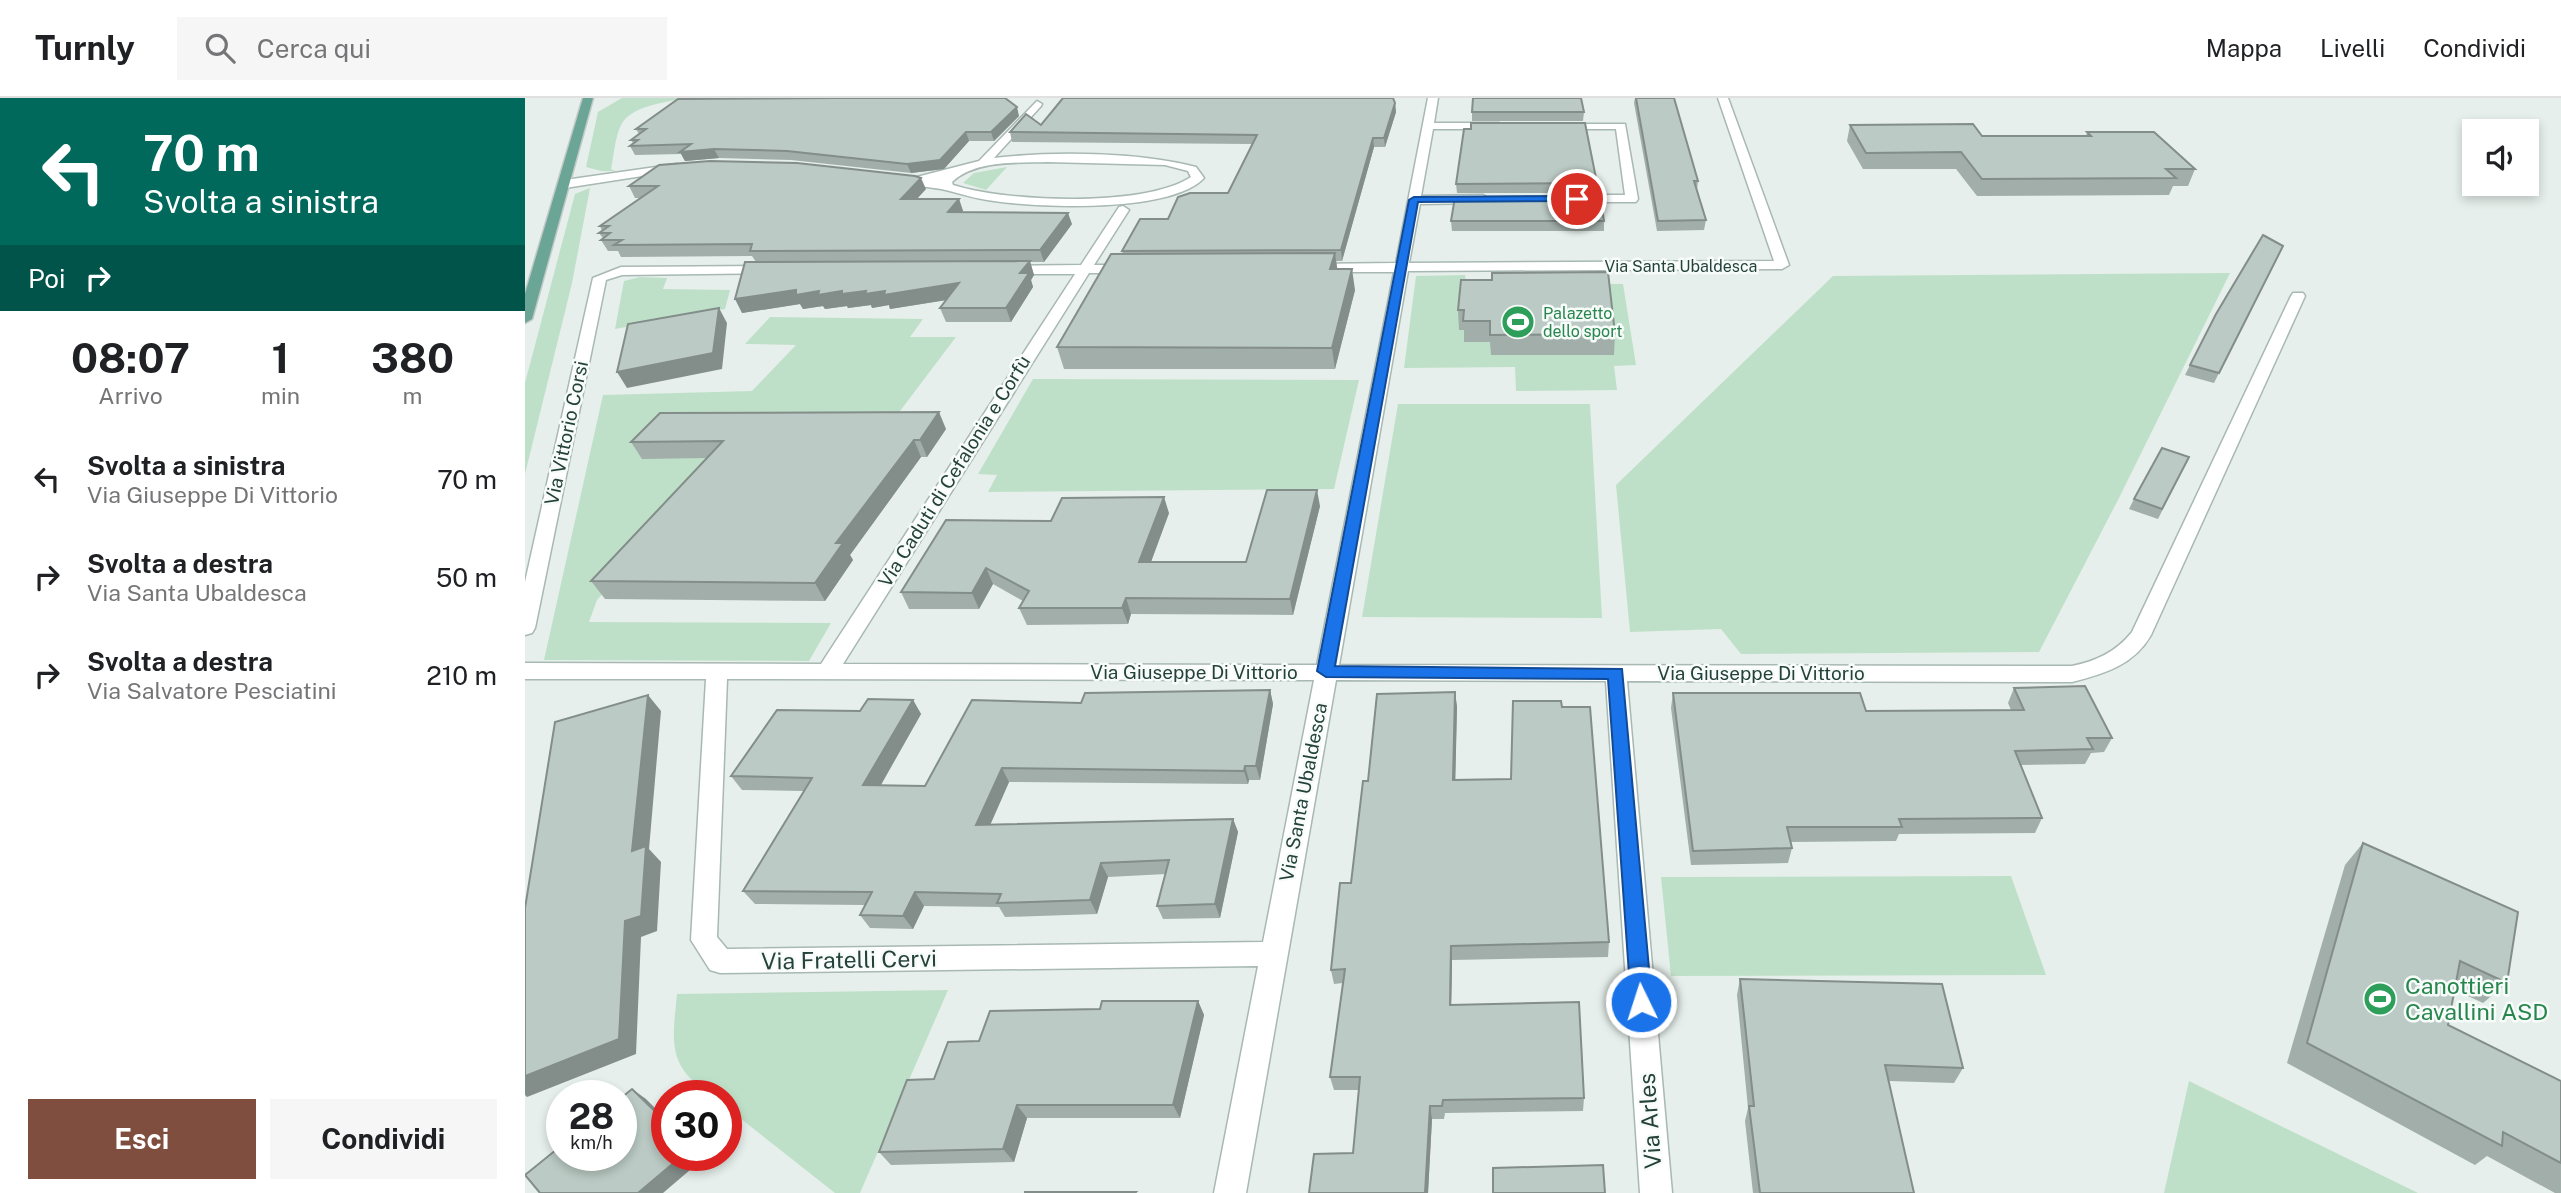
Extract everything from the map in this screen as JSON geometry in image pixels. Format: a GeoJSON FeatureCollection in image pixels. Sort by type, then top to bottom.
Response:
{"type":"FeatureCollection","features":[{"type":"Feature","properties":{"kind":"main road"},"geometry":{"type":"LineString","coordinates":[[525,319],[565,184],[585,101]]}},
{"type":"Feature","properties":{"kind":"street","name":"Via Santa Ubaldesca"},"geometry":{"type":"LineString","coordinates":[[1230,1193],[1433,98]]}},
{"type":"Feature","properties":{"kind":"street","name":"Via Santa Ubaldesca"},"geometry":{"type":"LineString","coordinates":[[1401,268],[1783,265],[1723,98]]}},
{"type":"Feature","properties":{"kind":"street"},"geometry":{"type":"LineString","coordinates":[[982,164],[1034,101],[1051,101]]}},
{"type":"Feature","properties":{"kind":"street"},"geometry":{"type":"LineString","coordinates":[[1428,127],[1511,126]]}},
{"type":"Feature","properties":{"kind":"street"},"geometry":{"type":"LineString","coordinates":[[1552,126],[1621,126],[1632,199],[1564,199]]}},
{"type":"Feature","properties":{"kind":"street"},"geometry":{"type":"LineString","coordinates":[[897,178],[998,199],[1095,200],[1149,197],[1184,190],[1198,178],[1196,173],[1185,166],[1164,162],[1101,159],[1019,160],[982,164],[938,177],[911,180]]}},
{"type":"Feature","properties":{"kind":"street"},"geometry":{"type":"LineString","coordinates":[[565,184],[689,167]]}},
{"type":"Feature","properties":{"kind":"street"},"geometry":{"type":"LineString","coordinates":[[947,187],[949,176],[961,171]]}},
{"type":"Feature","properties":{"kind":"street"},"geometry":{"type":"LineString","coordinates":[[1095,200],[1106,201],[1123,210],[1149,197]]}},
{"type":"Feature","properties":{"kind":"street"},"geometry":{"type":"LineString","coordinates":[[1414,200],[1496,199]]}},
{"type":"Feature","properties":{"kind":"street","name":"Via Caduti di Cefalonia e Corfù"},"geometry":{"type":"LineString","coordinates":[[827,672],[1082,270],[1123,210]]}},
{"type":"Feature","properties":{"kind":"street"},"geometry":{"type":"LineString","coordinates":[[1299,268],[1401,268]]}},
{"type":"Feature","properties":{"kind":"street"},"geometry":{"type":"LineString","coordinates":[[988,270],[1150,269]]}},
{"type":"Feature","properties":{"kind":"street","name":"Via Vittorio Corsi"},"geometry":{"type":"LineString","coordinates":[[525,628],[598,282],[602,276],[639,271],[786,270]]}},
{"type":"Feature","properties":{"kind":"street","name":"Via Giuseppe Di Vittorio"},"geometry":{"type":"LineString","coordinates":[[525,671],[2072,674],[2114,661],[2126,653],[2141,635],[2298,296]]}},
{"type":"Feature","properties":{"kind":"street","name":"Via Fratelli Cervi"},"geometry":{"type":"LineString","coordinates":[[717,671],[704,940],[720,961],[1273,954]]}},
{"type":"Feature","properties":{"kind":"street","name":"Via Arles"},"geometry":{"type":"LineString","coordinates":[[1616,673],[1656,1193]]}},
{"type":"Feature","properties":{"kind":"green space"},"geometry":{"type":"Polygon","coordinates":[[[622,98],[687,98],[641,109],[626,118],[616,141],[611,169],[615,171],[586,167],[598,112],[622,98]]]}},
{"type":"Feature","properties":{"kind":"green space"},"geometry":{"type":"Polygon","coordinates":[[[1007,167],[986,190],[963,183],[974,173],[1007,167]]]}},
{"type":"Feature","properties":{"kind":"green space"},"geometry":{"type":"Polygon","coordinates":[[[590,188],[572,283],[525,474],[525,383],[575,194],[590,188]]]}},
{"type":"Feature","properties":{"kind":"green space"},"geometry":{"type":"Polygon","coordinates":[[[2230,273],[2119,498],[2039,652],[1741,654],[1721,629],[1630,632],[1616,485],[1833,276],[2230,273]]]}},
{"type":"Feature","properties":{"kind":"green space"},"geometry":{"type":"Polygon","coordinates":[[[1465,275],[1466,283],[1623,284],[1636,365],[1614,366],[1617,390],[1516,391],[1515,367],[1404,368],[1416,276],[1465,275]]]}},
{"type":"Feature","properties":{"kind":"green space"},"geometry":{"type":"Polygon","coordinates":[[[640,277],[667,278],[663,289],[730,290],[725,309],[615,329],[624,281],[640,277]]]}},
{"type":"Feature","properties":{"kind":"green space"},"geometry":{"type":"Polygon","coordinates":[[[770,317],[923,319],[910,337],[956,337],[897,415],[643,458],[727,458],[597,600],[589,622],[831,623],[809,661],[544,660],[603,395],[752,391],[796,345],[745,344],[770,317]]]}},
{"type":"Feature","properties":{"kind":"green space"},"geometry":{"type":"Polygon","coordinates":[[[1033,379],[1359,380],[1334,489],[988,492],[997,475],[978,474],[1033,379]]]}},
{"type":"Feature","properties":{"kind":"green space"},"geometry":{"type":"Polygon","coordinates":[[[1398,404],[1590,404],[1602,618],[1362,617],[1398,404]]]}},
{"type":"Feature","properties":{"kind":"green space"},"geometry":{"type":"Polygon","coordinates":[[[2011,876],[2046,975],[1671,976],[1661,877],[2011,876]]]}},
{"type":"Feature","properties":{"kind":"green space"},"geometry":{"type":"Polygon","coordinates":[[[948,990],[860,1193],[835,1193],[742,1120],[742,1080],[693,1080],[687,1075],[680,1065],[674,1043],[677,994],[948,990]]]}},
{"type":"Feature","properties":{"kind":"green space"},"geometry":{"type":"Polygon","coordinates":[[[2189,1081],[2418,1193],[2164,1193],[2189,1081]]]}},
{"type":"Feature","properties":{"kind":"building"},"geometry":{"type":"Polygon","coordinates":[[[1005,98],[1017,107],[991,132],[966,132],[940,160],[907,164],[787,151],[714,149],[680,152],[691,144],[630,146],[638,140],[631,140],[646,129],[636,129],[678,99],[1005,98]]]}},
{"type":"Feature","properties":{"kind":"building"},"geometry":{"type":"Polygon","coordinates":[[[1063,98],[1393,98],[1395,103],[1384,138],[1373,138],[1341,250],[1122,251],[1140,219],[1168,219],[1178,197],[1190,193],[1228,193],[1257,135],[1010,132],[1026,114],[1041,125],[1063,98]]]}},
{"type":"Feature","properties":{"kind":"building"},"geometry":{"type":"Polygon","coordinates":[[[1473,98],[1581,98],[1584,112],[1472,112],[1473,98]]]}},
{"type":"Feature","properties":{"kind":"building"},"geometry":{"type":"Polygon","coordinates":[[[1636,98],[1674,98],[1698,181],[1694,181],[1706,220],[1658,221],[1636,98]]]}},
{"type":"Feature","properties":{"kind":"building"},"geometry":{"type":"Polygon","coordinates":[[[1471,123],[1585,123],[1597,183],[1456,184],[1464,129],[1471,129],[1471,123]]]}},
{"type":"Feature","properties":{"kind":"building"},"geometry":{"type":"Polygon","coordinates":[[[1973,124],[1982,136],[2091,136],[2087,132],[2154,132],[2195,169],[2166,169],[2176,178],[1982,179],[1961,152],[1866,153],[1850,125],[1973,124]]]}},
{"type":"Feature","properties":{"kind":"building"},"geometry":{"type":"Polygon","coordinates":[[[710,161],[797,163],[915,176],[921,178],[901,199],[959,199],[948,212],[1068,213],[1040,250],[750,251],[752,244],[614,245],[622,240],[601,240],[610,233],[599,233],[609,226],[600,226],[658,186],[629,186],[659,165],[710,161]]]}},
{"type":"Feature","properties":{"kind":"building"},"geometry":{"type":"Polygon","coordinates":[[[1600,196],[1604,221],[1451,221],[1455,197],[1600,196]]]}},
{"type":"Feature","properties":{"kind":"building"},"geometry":{"type":"Polygon","coordinates":[[[2263,235],[2283,246],[2219,373],[2190,365],[2216,314],[2263,235]]]}},
{"type":"Feature","properties":{"kind":"building"},"geometry":{"type":"Polygon","coordinates":[[[1335,253],[1330,269],[1352,269],[1332,348],[1057,347],[1111,254],[1335,253]]]}},
{"type":"Feature","properties":{"kind":"building"},"geometry":{"type":"Polygon","coordinates":[[[1030,261],[1020,273],[1029,273],[1006,308],[940,308],[959,283],[884,295],[885,291],[842,294],[842,291],[818,295],[819,291],[796,295],[796,290],[735,299],[745,262],[1030,261]]]}},
{"type":"Feature","properties":{"kind":"building"},"geometry":{"type":"Polygon","coordinates":[[[1608,272],[1615,334],[1490,335],[1490,321],[1463,321],[1464,310],[1458,310],[1461,280],[1492,280],[1492,273],[1608,272]]]}},
{"type":"Feature","properties":{"kind":"building"},"geometry":{"type":"Polygon","coordinates":[[[719,308],[713,353],[617,372],[628,324],[719,308]]]}},
{"type":"Feature","properties":{"kind":"building"},"geometry":{"type":"Polygon","coordinates":[[[939,412],[920,440],[914,440],[836,543],[843,543],[815,583],[591,581],[723,441],[631,442],[660,413],[939,412]]]}},
{"type":"Feature","properties":{"kind":"building"},"geometry":{"type":"Polygon","coordinates":[[[2162,448],[2189,457],[2162,509],[2134,499],[2162,448]]]}},
{"type":"Feature","properties":{"kind":"building"},"geometry":{"type":"Polygon","coordinates":[[[1267,490],[1317,490],[1290,599],[1126,598],[1122,608],[1019,608],[1029,591],[986,568],[972,593],[901,592],[946,520],[1051,521],[1062,498],[1164,497],[1139,562],[1246,562],[1267,490]]]}},
{"type":"Feature","properties":{"kind":"building"},"geometry":{"type":"Polygon","coordinates":[[[2085,686],[2112,738],[2087,738],[2093,749],[2015,751],[2042,818],[1899,819],[1902,827],[1787,827],[1792,848],[1693,851],[1673,693],[1860,693],[1866,711],[2024,710],[2014,688],[2085,686]]]}},
{"type":"Feature","properties":{"kind":"building"},"geometry":{"type":"Polygon","coordinates":[[[1270,690],[1256,766],[1245,766],[1244,771],[1002,768],[976,825],[1233,819],[1215,904],[1157,906],[1169,860],[1101,863],[1090,900],[997,903],[1001,894],[915,892],[903,916],[860,915],[872,892],[743,891],[812,778],[731,776],[777,710],[860,711],[868,699],[913,700],[863,785],[925,786],[972,700],[1081,703],[1085,693],[1270,690]]]}},
{"type":"Feature","properties":{"kind":"building"},"geometry":{"type":"Polygon","coordinates":[[[1455,692],[1453,780],[1511,779],[1513,701],[1561,701],[1562,707],[1590,707],[1609,942],[1451,946],[1450,1005],[1579,1002],[1584,1098],[1443,1100],[1442,1106],[1430,1106],[1425,1193],[1309,1193],[1314,1154],[1353,1153],[1360,1077],[1330,1077],[1345,969],[1331,970],[1340,883],[1351,883],[1363,781],[1368,781],[1377,694],[1455,692]]]}},
{"type":"Feature","properties":{"kind":"building"},"geometry":{"type":"Polygon","coordinates":[[[648,695],[632,851],[646,846],[641,916],[625,921],[619,1039],[525,1076],[525,908],[555,722],[648,695]]]}},
{"type":"Feature","properties":{"kind":"building"},"geometry":{"type":"Polygon","coordinates":[[[2363,843],[2518,912],[2507,983],[2460,961],[2448,1025],[2561,1081],[2561,1163],[2503,1132],[2502,1146],[2307,1043],[2363,843]]]}},
{"type":"Feature","properties":{"kind":"building"},"geometry":{"type":"Polygon","coordinates":[[[1740,979],[1942,984],[1963,1068],[1885,1065],[1914,1193],[1760,1193],[1749,1106],[1754,1106],[1740,979]]]}},
{"type":"Feature","properties":{"kind":"building"},"geometry":{"type":"Polygon","coordinates":[[[1102,1001],[1198,1001],[1173,1105],[1017,1105],[1003,1149],[879,1152],[907,1080],[934,1079],[948,1042],[979,1041],[990,1011],[1100,1009],[1102,1001]]]}},
{"type":"Feature","properties":{"kind":"building"},"geometry":{"type":"Polygon","coordinates":[[[637,1094],[651,1107],[651,1171],[664,1171],[638,1193],[540,1193],[525,1175],[546,1158],[546,1171],[637,1171],[637,1094]]]}},
{"type":"Feature","properties":{"kind":"building"},"geometry":{"type":"Polygon","coordinates":[[[1603,1165],[1605,1193],[1493,1193],[1493,1168],[1603,1165]]]}},
{"type":"Feature","properties":{"kind":"building"},"geometry":{"type":"Polygon","coordinates":[[[1025,1192],[1136,1192],[1025,1193],[1025,1192]]]}},
{"type":"Feature","properties":{"kind":"place","name":"Palazetto dello sport"},"geometry":{"type":"Point","coordinates":[1518,322]}},
{"type":"Feature","properties":{"kind":"place","name":"Canottieri Cavallini ASD"},"geometry":{"type":"Point","coordinates":[2380,999]}},
{"type":"Feature","properties":{"kind":"route"},"geometry":{"type":"LineString","coordinates":[[1577,199],[1414,200],[1326,671],[1616,673],[1641,1002]]}}]}
